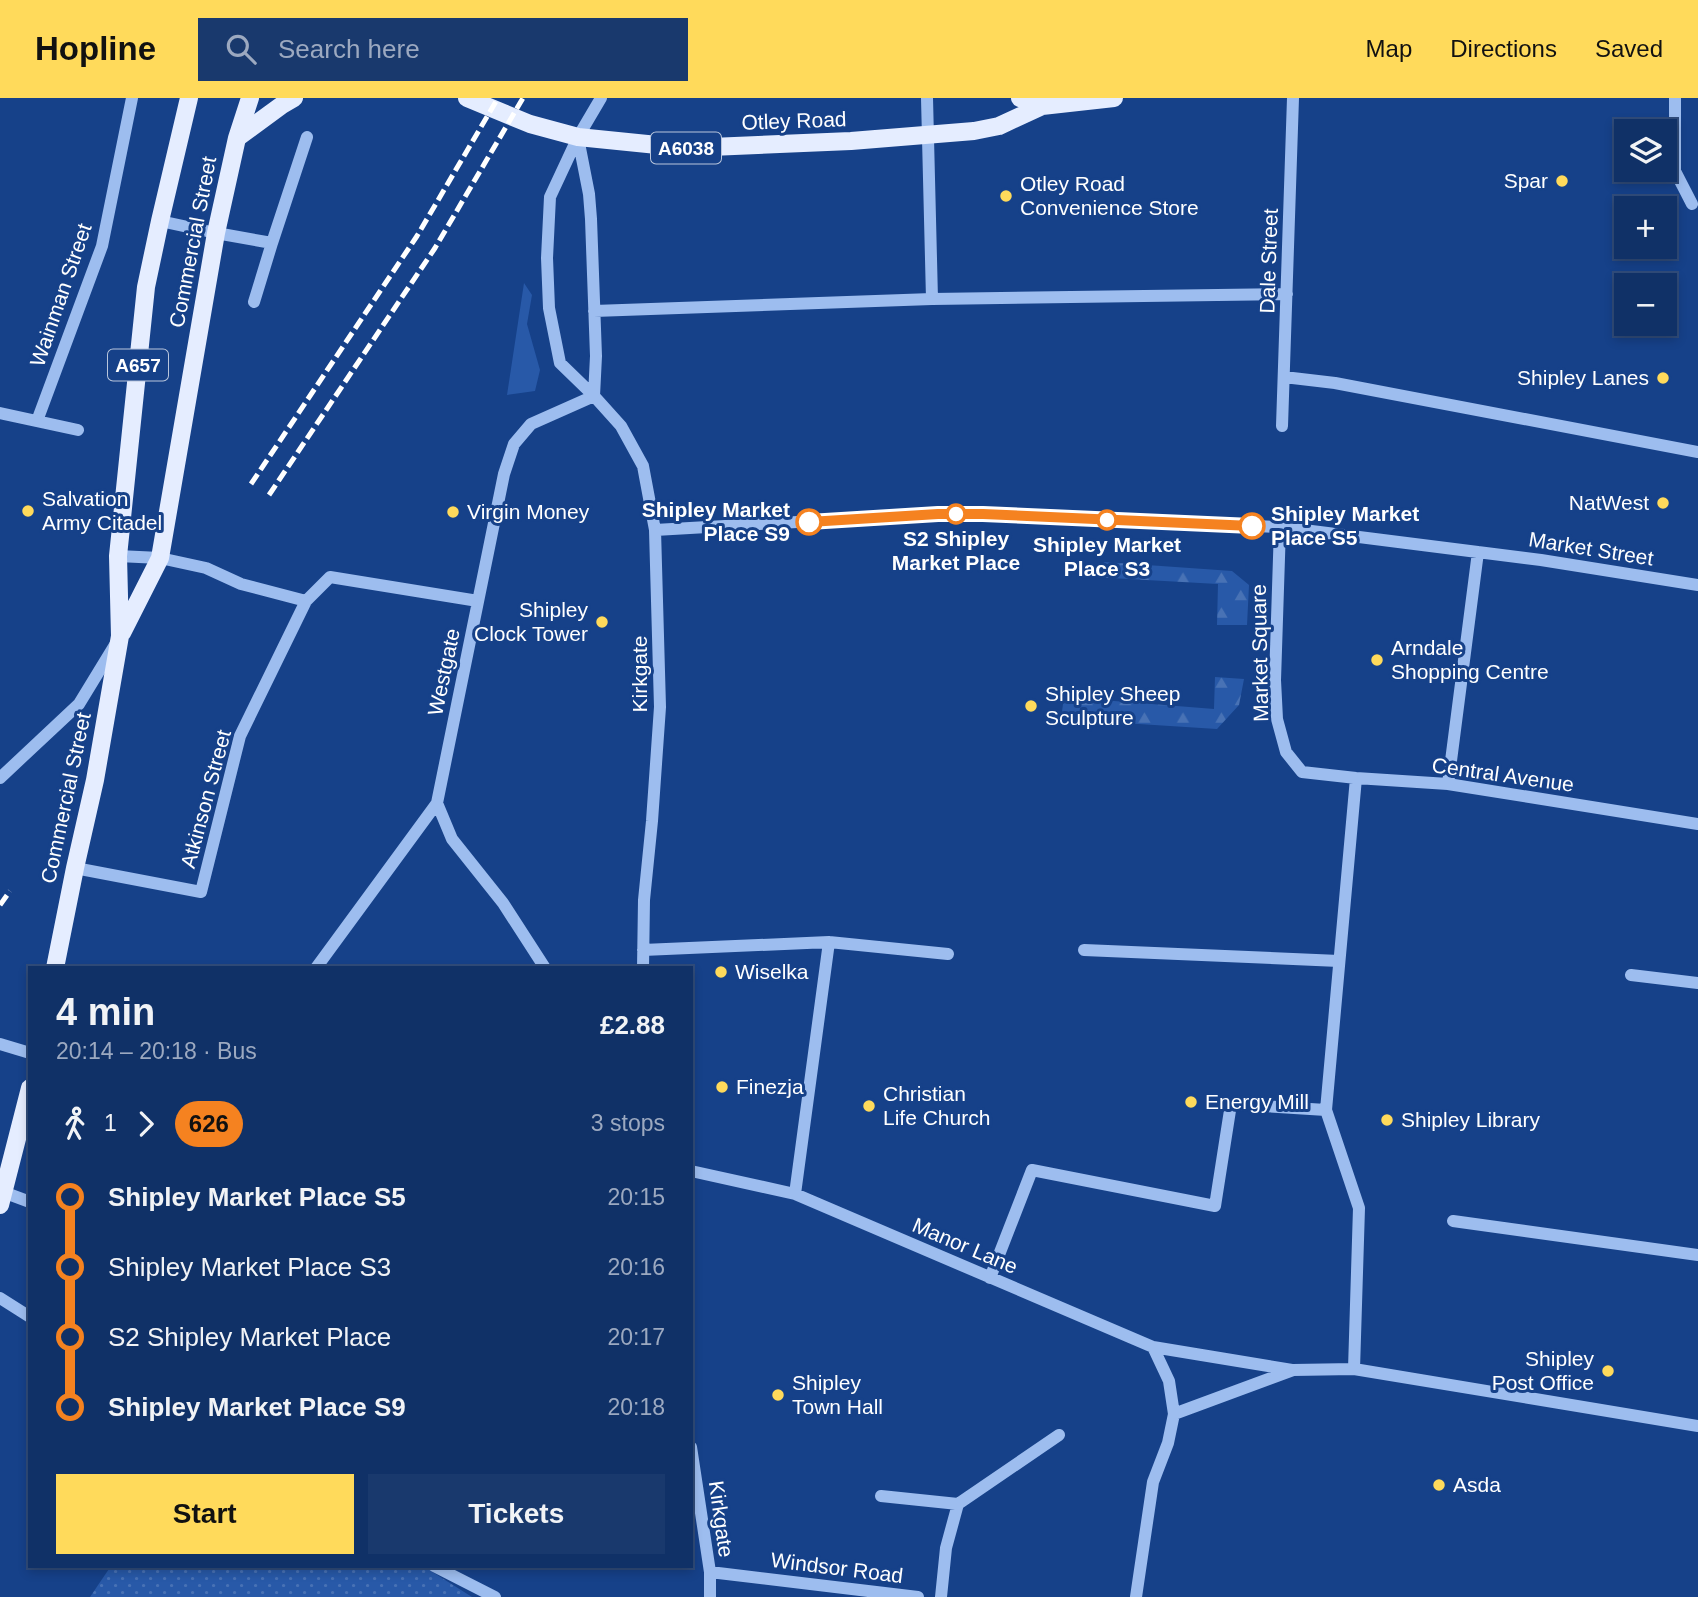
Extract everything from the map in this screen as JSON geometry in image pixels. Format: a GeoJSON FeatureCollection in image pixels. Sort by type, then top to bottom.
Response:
{"type":"FeatureCollection","features":[{"type":"Feature","properties":{"kind":"main road","name":"Commercial Street"},"geometry":{"type":"LineString","coordinates":[[55,966],[95,780],[120,636],[118,556],[146,287],[189,98]]}},
{"type":"Feature","properties":{"kind":"main road","name":"Commercial Street"},"geometry":{"type":"LineString","coordinates":[[120,636],[160,558],[216,233],[237,138],[250,98]]}},
{"type":"Feature","properties":{"kind":"main road"},"geometry":{"type":"LineString","coordinates":[[237,138],[294,98]]}},
{"type":"Feature","properties":{"kind":"main road","name":"Otley Road"},"geometry":{"type":"LineString","coordinates":[[467,98],[530,124],[578,138],[687,148],[851,141],[974,131],[999,125],[1042,102]]}},
{"type":"Feature","properties":{"kind":"main road","name":"Otley Road"},"geometry":{"type":"LineString","coordinates":[[1020,98],[1042,102],[1114,98]]}},
{"type":"Feature","properties":{"kind":"main road"},"geometry":{"type":"LineString","coordinates":[[1,1199],[28,1095]]}},
{"type":"Feature","properties":{"kind":"street","name":"Wainman Street"},"geometry":{"type":"LineString","coordinates":[[37,421],[102,246],[132,98]]}},
{"type":"Feature","properties":{"kind":"street","name":"Kirkgate"},"geometry":{"type":"LineString","coordinates":[[601,98],[578,138],[550,197],[547,258],[550,308],[560,363],[621,426],[643,466],[655,530],[660,707],[644,900],[643,966]]}},
{"type":"Feature","properties":{"kind":"street"},"geometry":{"type":"LineString","coordinates":[[927,98],[932,299]]}},
{"type":"Feature","properties":{"kind":"street","name":"Dale Street"},"geometry":{"type":"LineString","coordinates":[[1282,426],[1293,98]]}},
{"type":"Feature","properties":{"kind":"street"},"geometry":{"type":"LineString","coordinates":[[1675,98],[1675,171],[1692,204]]}},
{"type":"Feature","properties":{"kind":"street"},"geometry":{"type":"LineString","coordinates":[[254,302],[307,137]]}},
{"type":"Feature","properties":{"kind":"street"},"geometry":{"type":"LineString","coordinates":[[578,138],[590,194],[596,356],[594,396]]}},
{"type":"Feature","properties":{"kind":"street"},"geometry":{"type":"LineString","coordinates":[[160,221],[272,243]]}},
{"type":"Feature","properties":{"kind":"street"},"geometry":{"type":"LineString","coordinates":[[594,311],[932,299],[1287,294]]}},
{"type":"Feature","properties":{"kind":"street"},"geometry":{"type":"LineString","coordinates":[[1284,377],[1335,383],[1698,452]]}},
{"type":"Feature","properties":{"kind":"street","name":"Westgate"},"geometry":{"type":"LineString","coordinates":[[317,966],[437,803],[504,474],[514,444],[531,424],[594,396]]}},
{"type":"Feature","properties":{"kind":"street"},"geometry":{"type":"LineString","coordinates":[[0,413],[78,430]]}},
{"type":"Feature","properties":{"kind":"street","name":"Market Street"},"geometry":{"type":"LineString","coordinates":[[655,530],[938,514],[1280,527],[1541,560],[1698,585]]}},
{"type":"Feature","properties":{"kind":"street","name":"Market Square"},"geometry":{"type":"LineString","coordinates":[[1280,527],[1275,680],[1277,719],[1286,752],[1302,772]]}},
{"type":"Feature","properties":{"kind":"street"},"geometry":{"type":"LineString","coordinates":[[1448,784],[1478,552]]}},
{"type":"Feature","properties":{"kind":"street"},"geometry":{"type":"LineString","coordinates":[[118,556],[160,558],[205,568],[241,584],[306,601]]}},
{"type":"Feature","properties":{"kind":"street","name":"Atkinson Street"},"geometry":{"type":"LineString","coordinates":[[75,868],[201,892],[240,736],[306,601],[330,577],[478,601]]}},
{"type":"Feature","properties":{"kind":"street"},"geometry":{"type":"LineString","coordinates":[[0,778],[79,705],[120,636]]}},
{"type":"Feature","properties":{"kind":"street","name":"Central Avenue"},"geometry":{"type":"LineString","coordinates":[[1302,772],[1448,784],[1698,824]]}},
{"type":"Feature","properties":{"kind":"street"},"geometry":{"type":"LineString","coordinates":[[1354,1369],[1359,1208],[1326,1110],[1356,778]]}},
{"type":"Feature","properties":{"kind":"street"},"geometry":{"type":"LineString","coordinates":[[437,803],[452,839],[503,903],[544,966]]}},
{"type":"Feature","properties":{"kind":"street"},"geometry":{"type":"LineString","coordinates":[[643,950],[829,942],[948,954]]}},
{"type":"Feature","properties":{"kind":"street"},"geometry":{"type":"LineString","coordinates":[[795,1194],[829,942]]}},
{"type":"Feature","properties":{"kind":"street"},"geometry":{"type":"LineString","coordinates":[[1084,950],[1339,961]]}},
{"type":"Feature","properties":{"kind":"street"},"geometry":{"type":"LineString","coordinates":[[1631,975],[1698,983]]}},
{"type":"Feature","properties":{"kind":"street"},"geometry":{"type":"LineString","coordinates":[[0,1044],[28,1052]]}},
{"type":"Feature","properties":{"kind":"street"},"geometry":{"type":"LineString","coordinates":[[990,1278],[1032,1170],[1215,1206],[1231,1104],[1326,1110]]}},
{"type":"Feature","properties":{"kind":"street","name":"Manor Lane"},"geometry":{"type":"LineString","coordinates":[[693,1171],[795,1194],[1153,1347],[1293,1370]]}},
{"type":"Feature","properties":{"kind":"street"},"geometry":{"type":"LineString","coordinates":[[1,1199],[28,1202]]}},
{"type":"Feature","properties":{"kind":"street"},"geometry":{"type":"LineString","coordinates":[[1453,1221],[1698,1255]]}},
{"type":"Feature","properties":{"kind":"street"},"geometry":{"type":"LineString","coordinates":[[0,1298],[28,1316]]}},
{"type":"Feature","properties":{"kind":"street"},"geometry":{"type":"LineString","coordinates":[[1136,1597],[1153,1482],[1168,1443],[1174,1414],[1168,1381],[1153,1347]]}},
{"type":"Feature","properties":{"kind":"street"},"geometry":{"type":"LineString","coordinates":[[1174,1414],[1293,1370],[1354,1369],[1698,1426]]}},
{"type":"Feature","properties":{"kind":"street"},"geometry":{"type":"LineString","coordinates":[[881,1496],[958,1504],[1059,1435]]}},
{"type":"Feature","properties":{"kind":"street","name":"Kirkgate"},"geometry":{"type":"LineString","coordinates":[[693,1460],[710,1572],[710,1597]]}},
{"type":"Feature","properties":{"kind":"street"},"geometry":{"type":"LineString","coordinates":[[941,1597],[946,1548],[958,1504]]}},
{"type":"Feature","properties":{"kind":"street"},"geometry":{"type":"LineString","coordinates":[[438,1568],[495,1597]]}},
{"type":"Feature","properties":{"kind":"street","name":"Windsor Road"},"geometry":{"type":"LineString","coordinates":[[710,1572],[918,1597]]}},
{"type":"Feature","properties":{"kind":"green space"},"geometry":{"type":"Polygon","coordinates":[[[524,283],[532,295],[527,324],[540,370],[535,391],[507,395],[524,283]]]}},
{"type":"Feature","properties":{"kind":"green space"},"geometry":{"type":"Polygon","coordinates":[[[1104,562],[1232,571],[1249,585],[1247,625],[1217,625],[1218,584],[1093,577],[1104,562]]]}},
{"type":"Feature","properties":{"kind":"green space"},"geometry":{"type":"Polygon","coordinates":[[[1215,677],[1244,679],[1239,705],[1217,729],[1061,719],[1064,697],[1214,709],[1215,677]]]}},
{"type":"Feature","properties":{"kind":"green space"},"geometry":{"type":"Polygon","coordinates":[[[110,1568],[426,1568],[472,1597],[90,1597],[110,1568]]]}},
{"type":"Feature","properties":{"kind":"railway"},"geometry":{"type":"LineString","coordinates":[[251,484],[417,236],[498,98]]}},
{"type":"Feature","properties":{"kind":"railway"},"geometry":{"type":"LineString","coordinates":[[269,495],[435,248],[523,98]]}},
{"type":"Feature","properties":{"kind":"railway"},"geometry":{"type":"LineString","coordinates":[[0,905],[10,891]]}},
{"type":"Feature","properties":{"kind":"bus line","name":"626"},"geometry":{"type":"LineString","coordinates":[[809,522],[983,514],[1252,526]]}},
{"type":"Feature","properties":{"kind":"place","name":"Spar"},"geometry":{"type":"Point","coordinates":[1562,181]}},
{"type":"Feature","properties":{"kind":"place","name":"Otley Road Convenience Store"},"geometry":{"type":"Point","coordinates":[1006,196]}},
{"type":"Feature","properties":{"kind":"place","name":"Shipley Lanes"},"geometry":{"type":"Point","coordinates":[1663,378]}},
{"type":"Feature","properties":{"kind":"place","name":"NatWest"},"geometry":{"type":"Point","coordinates":[1663,503]}},
{"type":"Feature","properties":{"kind":"place","name":"Salvation Army Citadel"},"geometry":{"type":"Point","coordinates":[28,511]}},
{"type":"Feature","properties":{"kind":"place","name":"Virgin Money"},"geometry":{"type":"Point","coordinates":[453,512]}},
{"type":"Feature","properties":{"kind":"place","name":"S2 Shipley Market Place"},"geometry":{"type":"Point","coordinates":[956,514]}},
{"type":"Feature","properties":{"kind":"place","name":"Shipley Market Place S3"},"geometry":{"type":"Point","coordinates":[1107,520]}},
{"type":"Feature","properties":{"kind":"place","name":"Shipley Market Place S9"},"geometry":{"type":"Point","coordinates":[809,522]}},
{"type":"Feature","properties":{"kind":"place","name":"Shipley Market Place S5"},"geometry":{"type":"Point","coordinates":[1252,526]}},
{"type":"Feature","properties":{"kind":"place","name":"Shipley Clock Tower"},"geometry":{"type":"Point","coordinates":[602,622]}},
{"type":"Feature","properties":{"kind":"place","name":"Arndale Shopping Centre"},"geometry":{"type":"Point","coordinates":[1377,660]}},
{"type":"Feature","properties":{"kind":"place","name":"Shipley Sheep Sculpture"},"geometry":{"type":"Point","coordinates":[1031,706]}},
{"type":"Feature","properties":{"kind":"place","name":"Wiselka"},"geometry":{"type":"Point","coordinates":[721,972]}},
{"type":"Feature","properties":{"kind":"place","name":"Finezja"},"geometry":{"type":"Point","coordinates":[722,1087]}},
{"type":"Feature","properties":{"kind":"place","name":"Energy Mill"},"geometry":{"type":"Point","coordinates":[1191,1102]}},
{"type":"Feature","properties":{"kind":"place","name":"Christian Life Church"},"geometry":{"type":"Point","coordinates":[869,1106]}},
{"type":"Feature","properties":{"kind":"place","name":"Shipley Library"},"geometry":{"type":"Point","coordinates":[1387,1120]}},
{"type":"Feature","properties":{"kind":"place","name":"Shipley Post Office"},"geometry":{"type":"Point","coordinates":[1608,1371]}},
{"type":"Feature","properties":{"kind":"place","name":"Shipley Town Hall"},"geometry":{"type":"Point","coordinates":[778,1395]}},
{"type":"Feature","properties":{"kind":"place","name":"Asda"},"geometry":{"type":"Point","coordinates":[1439,1485]}}]}
